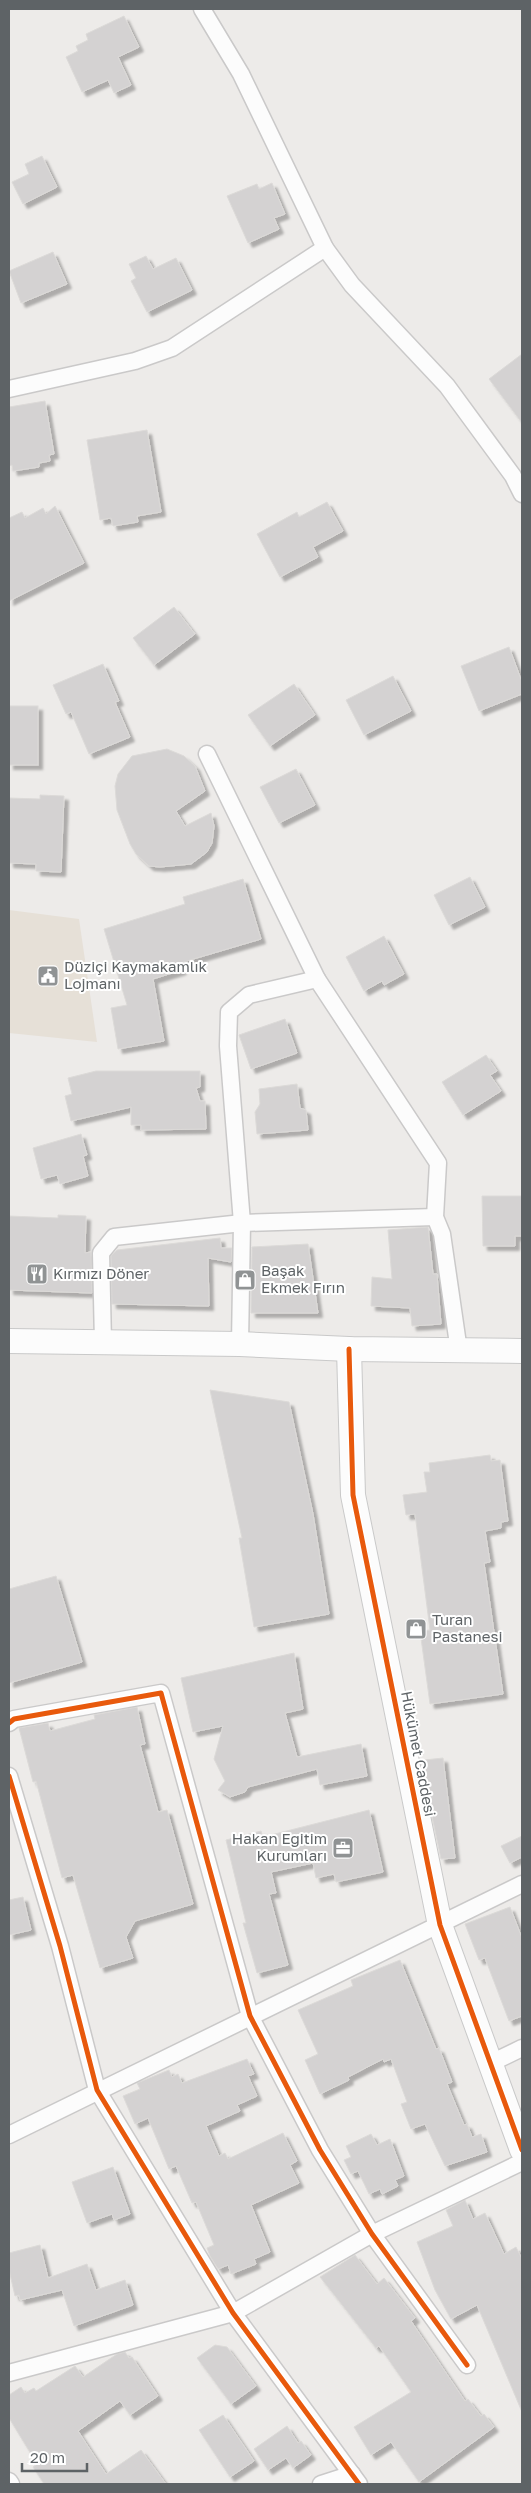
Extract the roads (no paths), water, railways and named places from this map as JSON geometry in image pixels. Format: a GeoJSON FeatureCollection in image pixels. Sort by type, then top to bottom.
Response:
{"type":"FeatureCollection","features":[{"type":"Feature","properties":{"kind":"street"},"geometry":{"type":"LineString","coordinates":[[202,9],[240,74],[325,248],[352,285],[446,386],[513,476],[522,494]]}},
{"type":"Feature","properties":{"kind":"street"},"geometry":{"type":"LineString","coordinates":[[9,389],[135,361],[172,348],[325,248]]}},
{"type":"Feature","properties":{"kind":"street"},"geometry":{"type":"LineString","coordinates":[[207,754],[317,979],[438,1163],[436,1217],[442,1234],[459,1351]]}},
{"type":"Feature","properties":{"kind":"street"},"geometry":{"type":"LineString","coordinates":[[240,1344],[242,1222],[228,1046],[229,1012],[249,995],[317,979]]}},
{"type":"Feature","properties":{"kind":"street"},"geometry":{"type":"LineString","coordinates":[[103,1343],[101,1253],[114,1237],[242,1222],[436,1217]]}},
{"type":"Feature","properties":{"kind":"street"},"geometry":{"type":"LineString","coordinates":[[9,1341],[240,1344],[349,1349],[522,1351]]}},
{"type":"Feature","properties":{"kind":"street","name":"Hükümet Caddesi"},"geometry":{"type":"LineString","coordinates":[[349,1349],[353,1495],[440,1924],[522,2150]]}},
{"type":"Feature","properties":{"kind":"street"},"geometry":{"type":"LineString","coordinates":[[9,1723],[14,1719],[161,1693],[250,2016],[320,2150],[372,2234],[467,2365]]}},
{"type":"Feature","properties":{"kind":"street"},"geometry":{"type":"LineString","coordinates":[[9,1776],[60,1946],[97,2090],[233,2313],[356,2479],[321,2484]]}},
{"type":"Feature","properties":{"kind":"street"},"geometry":{"type":"LineString","coordinates":[[9,2135],[97,2090],[522,1884]]}},
{"type":"Feature","properties":{"kind":"street"},"geometry":{"type":"LineString","coordinates":[[491,2063],[522,2048]]}},
{"type":"Feature","properties":{"kind":"street"},"geometry":{"type":"LineString","coordinates":[[9,2373],[233,2313],[372,2234],[522,2162]]}},
{"type":"Feature","properties":{"kind":"place","name":"Düziçi Kaymakamlık Lojmanı"},"geometry":{"type":"Point","coordinates":[48,976]}},
{"type":"Feature","properties":{"kind":"place","name":"Kırmızı Döner"},"geometry":{"type":"Point","coordinates":[37,1274]}},
{"type":"Feature","properties":{"kind":"place","name":"Başak Ekmek Fırın"},"geometry":{"type":"Point","coordinates":[245,1280]}},
{"type":"Feature","properties":{"kind":"place","name":"Turan Pastanesi"},"geometry":{"type":"Point","coordinates":[416,1629]}},
{"type":"Feature","properties":{"kind":"place","name":"Hakan Eğitim Kurumları"},"geometry":{"type":"Point","coordinates":[343,1848]}}]}
